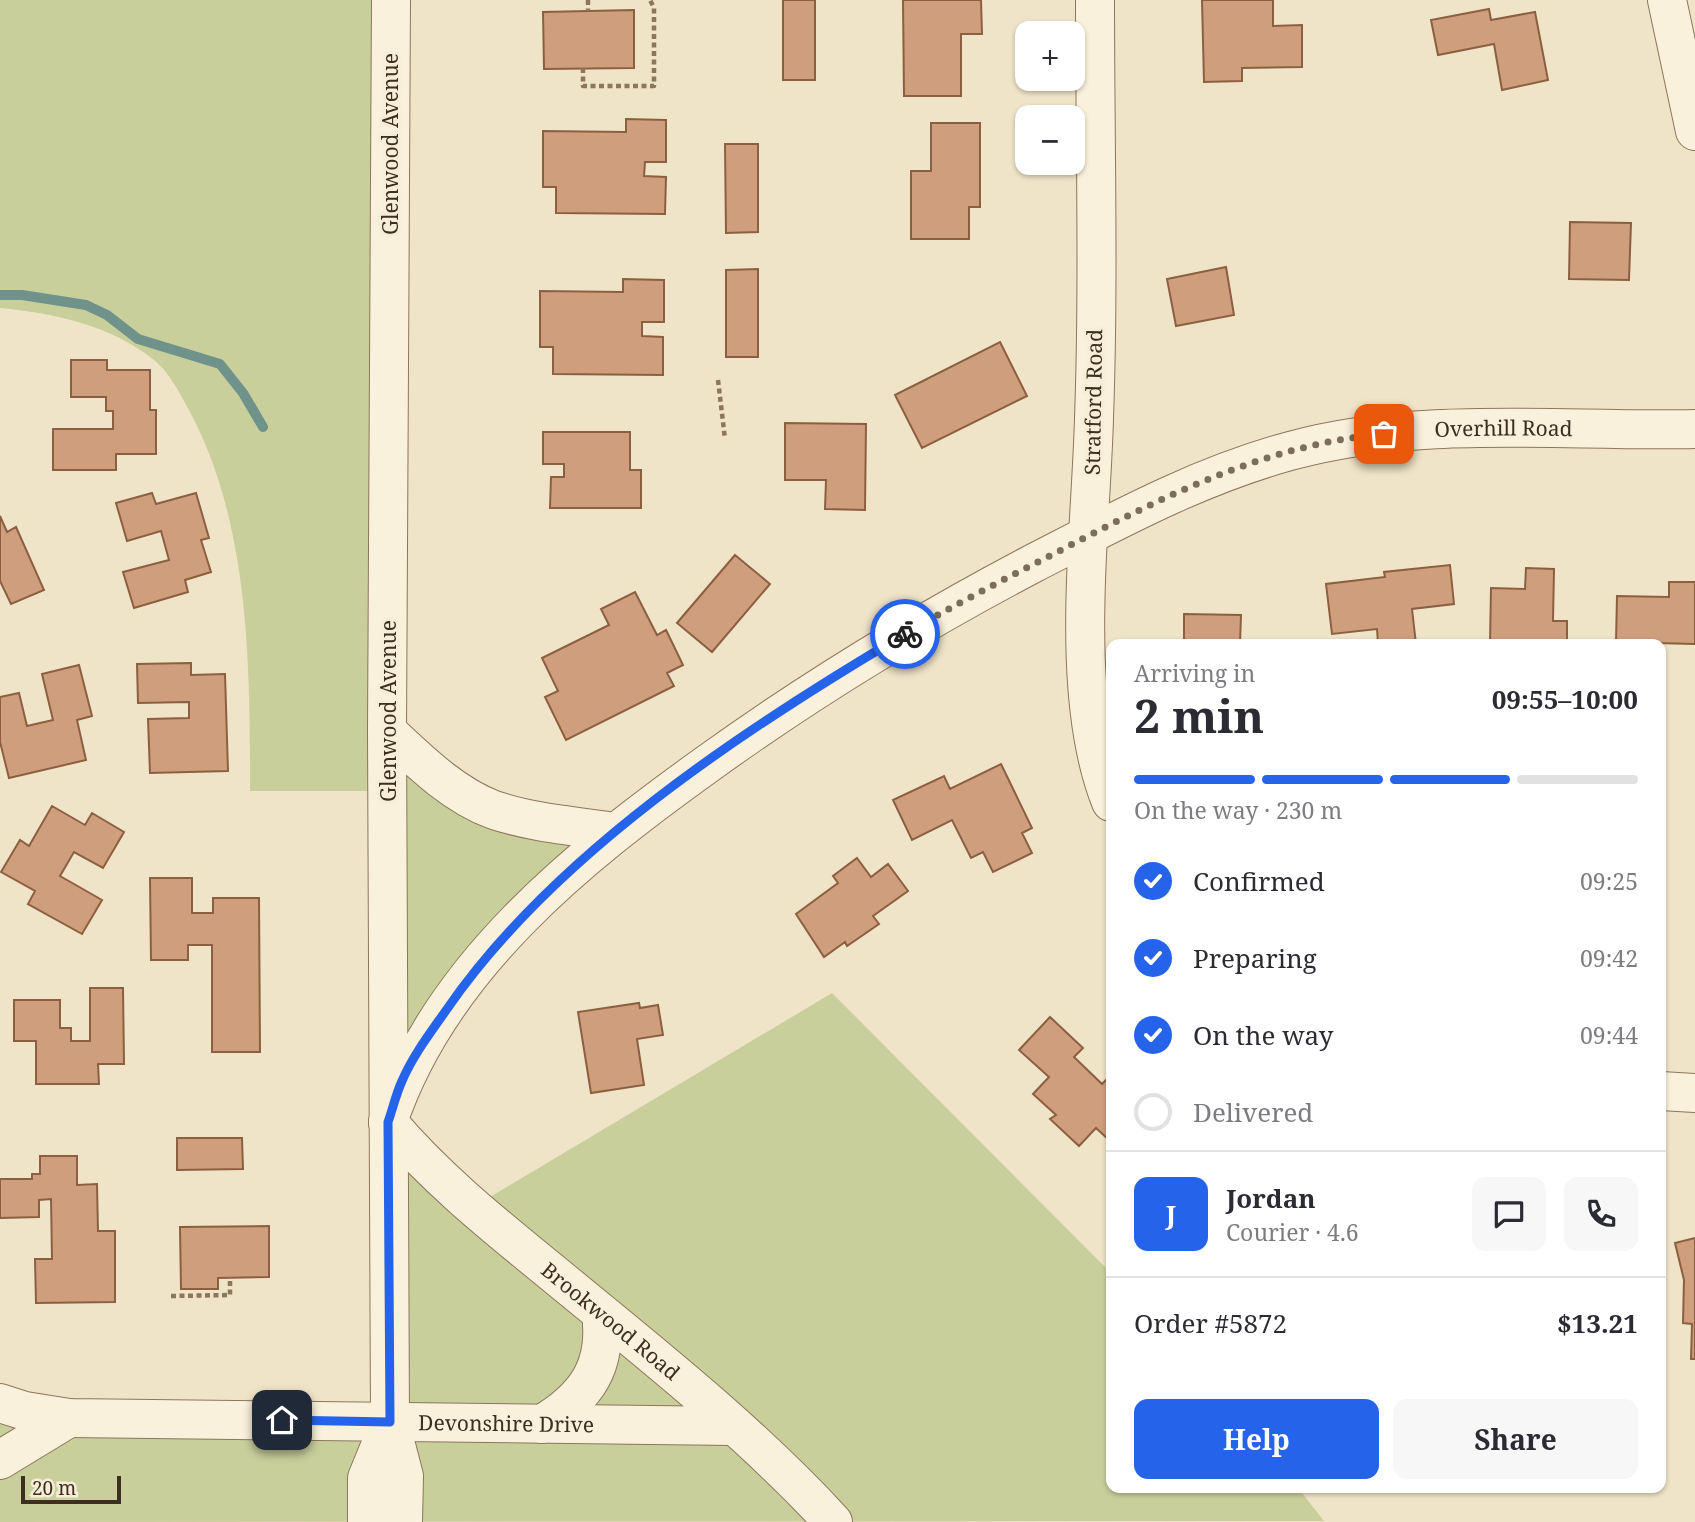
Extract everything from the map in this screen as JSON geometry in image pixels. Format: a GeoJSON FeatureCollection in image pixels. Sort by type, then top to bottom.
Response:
{"type":"FeatureCollection","features":[{"type":"Feature","properties":{"kind":"street","name":"Glenwood Avenue"},"geometry":{"type":"LineString","coordinates":[[391,0],[387,731],[390,1422],[404,1476],[403,1522]]}},
{"type":"Feature","properties":{"kind":"street","name":"Stratford Road"},"geometry":{"type":"LineString","coordinates":[[1095,0],[1094,402],[1087,679],[1098,756],[1106,784]]}},
{"type":"Feature","properties":{"kind":"street"},"geometry":{"type":"LineString","coordinates":[[1667,0],[1695,131]]}},
{"type":"Feature","properties":{"kind":"street","name":"Overhill Road"},"geometry":{"type":"LineString","coordinates":[[388,1122],[402,1081],[420,1048],[491,950],[537,901],[615,832],[744,737],[850,667],[954,605],[1164,497],[1224,471],[1292,450],[1362,436],[1451,428],[1695,429]]}},
{"type":"Feature","properties":{"kind":"street"},"geometry":{"type":"LineString","coordinates":[[387,731],[424,766],[492,809],[528,819],[615,832]]}},
{"type":"Feature","properties":{"kind":"street"},"geometry":{"type":"LineString","coordinates":[[1666,1091],[1695,1093]]}},
{"type":"Feature","properties":{"kind":"street","name":"Brookwood Road"},"geometry":{"type":"LineString","coordinates":[[388,1122],[445,1183],[734,1426],[834,1522]]}},
{"type":"Feature","properties":{"kind":"street"},"geometry":{"type":"LineString","coordinates":[[542,1424],[559,1414],[585,1389],[601,1360],[605,1339],[601,1313]]}},
{"type":"Feature","properties":{"kind":"street","name":"Devonshire Drive"},"geometry":{"type":"LineString","coordinates":[[0,1403],[26,1411],[69,1418],[734,1426]]}},
{"type":"Feature","properties":{"kind":"street"},"geometry":{"type":"LineString","coordinates":[[0,1460],[69,1418]]}},
{"type":"Feature","properties":{"kind":"street","name":"Glenwood Avenue"},"geometry":{"type":"LineString","coordinates":[[367,1522],[367,1478],[390,1422]]}},
{"type":"Feature","properties":{"kind":"path"},"geometry":{"type":"LineString","coordinates":[[588,0],[588,11]]}},
{"type":"Feature","properties":{"kind":"path"},"geometry":{"type":"LineString","coordinates":[[583,68],[583,86],[654,86],[654,8],[650,0]]}},
{"type":"Feature","properties":{"kind":"path"},"geometry":{"type":"LineString","coordinates":[[718,380],[725,439]]}},
{"type":"Feature","properties":{"kind":"path"},"geometry":{"type":"LineString","coordinates":[[171,1296],[230,1296],[230,1277]]}},
{"type":"Feature","properties":{"kind":"green space"},"geometry":{"type":"Polygon","coordinates":[[[0,0],[391,0],[387,731],[424,766],[615,832],[537,901],[389,1122],[473,1207],[832,993],[1106,1268],[1106,1493],[1302,1493],[1324,1521],[0,1522],[0,1403],[389,1422],[387,791],[250,791],[249,695],[243,597],[225,501],[210,456],[190,412],[160,365],[119,338],[61,317],[0,308],[0,0]]]}},
{"type":"Feature","properties":{"kind":"building"},"geometry":{"type":"Polygon","coordinates":[[[783,0],[815,0],[815,80],[783,80],[783,0]]]}},
{"type":"Feature","properties":{"kind":"building"},"geometry":{"type":"Polygon","coordinates":[[[903,0],[981,0],[982,34],[961,34],[961,96],[904,96],[903,0]]]}},
{"type":"Feature","properties":{"kind":"building"},"geometry":{"type":"Polygon","coordinates":[[[1202,0],[1273,0],[1273,26],[1302,25],[1302,67],[1242,68],[1242,81],[1204,82],[1202,0]]]}},
{"type":"Feature","properties":{"kind":"building"},"geometry":{"type":"Polygon","coordinates":[[[1489,9],[1491,20],[1535,12],[1548,80],[1502,90],[1494,44],[1438,55],[1431,20],[1489,9]]]}},
{"type":"Feature","properties":{"kind":"building"},"geometry":{"type":"Polygon","coordinates":[[[634,10],[634,68],[544,69],[543,12],[634,10]]]}},
{"type":"Feature","properties":{"kind":"building"},"geometry":{"type":"Polygon","coordinates":[[[626,119],[666,120],[666,162],[645,162],[644,176],[666,177],[665,214],[556,213],[556,187],[543,187],[543,131],[626,132],[626,119]]]}},
{"type":"Feature","properties":{"kind":"building"},"geometry":{"type":"Polygon","coordinates":[[[931,123],[980,123],[980,207],[969,207],[969,239],[911,239],[911,171],[931,171],[931,123]]]}},
{"type":"Feature","properties":{"kind":"building"},"geometry":{"type":"Polygon","coordinates":[[[725,144],[758,144],[758,232],[726,233],[725,144]]]}},
{"type":"Feature","properties":{"kind":"building"},"geometry":{"type":"Polygon","coordinates":[[[1570,222],[1631,223],[1629,280],[1569,279],[1570,222]]]}},
{"type":"Feature","properties":{"kind":"building"},"geometry":{"type":"Polygon","coordinates":[[[1226,267],[1234,315],[1176,326],[1167,279],[1226,267]]]}},
{"type":"Feature","properties":{"kind":"building"},"geometry":{"type":"Polygon","coordinates":[[[758,269],[758,357],[726,357],[726,270],[758,269]]]}},
{"type":"Feature","properties":{"kind":"building"},"geometry":{"type":"Polygon","coordinates":[[[623,279],[664,280],[664,322],[642,322],[642,336],[663,337],[663,375],[553,374],[553,347],[540,347],[540,291],[623,292],[623,279]]]}},
{"type":"Feature","properties":{"kind":"building"},"geometry":{"type":"Polygon","coordinates":[[[1000,342],[1027,396],[922,448],[895,395],[1000,342]]]}},
{"type":"Feature","properties":{"kind":"building"},"geometry":{"type":"Polygon","coordinates":[[[71,360],[107,360],[107,370],[150,370],[150,410],[156,410],[156,454],[116,454],[116,470],[53,470],[53,429],[113,429],[113,411],[106,411],[106,397],[71,397],[71,360]]]}},
{"type":"Feature","properties":{"kind":"building"},"geometry":{"type":"Polygon","coordinates":[[[785,423],[866,424],[865,510],[825,509],[826,480],[785,480],[785,423]]]}},
{"type":"Feature","properties":{"kind":"building"},"geometry":{"type":"Polygon","coordinates":[[[543,432],[630,432],[630,470],[641,470],[641,508],[550,508],[551,477],[564,477],[564,464],[543,464],[543,432]]]}},
{"type":"Feature","properties":{"kind":"building"},"geometry":{"type":"Polygon","coordinates":[[[152,493],[156,504],[196,493],[209,538],[201,540],[211,572],[185,580],[188,592],[134,608],[123,572],[169,560],[161,531],[127,541],[116,503],[152,493]]]}},
{"type":"Feature","properties":{"kind":"building"},"geometry":{"type":"Polygon","coordinates":[[[0,516],[7,532],[16,527],[44,590],[11,604],[0,581],[0,516]]]}},
{"type":"Feature","properties":{"kind":"building"},"geometry":{"type":"Polygon","coordinates":[[[735,555],[770,584],[712,652],[677,623],[735,555]]]}},
{"type":"Feature","properties":{"kind":"building"},"geometry":{"type":"Polygon","coordinates":[[[1450,565],[1454,604],[1412,609],[1415,639],[1378,639],[1377,629],[1332,634],[1326,584],[1385,577],[1384,572],[1450,565]]]}},
{"type":"Feature","properties":{"kind":"building"},"geometry":{"type":"Polygon","coordinates":[[[1526,568],[1554,569],[1553,621],[1567,621],[1567,639],[1490,639],[1491,588],[1525,589],[1526,568]]]}},
{"type":"Feature","properties":{"kind":"building"},"geometry":{"type":"Polygon","coordinates":[[[1669,582],[1695,582],[1695,644],[1666,643],[1666,639],[1616,639],[1617,596],[1669,597],[1669,582]]]}},
{"type":"Feature","properties":{"kind":"building"},"geometry":{"type":"Polygon","coordinates":[[[635,592],[657,635],[666,630],[683,665],[667,673],[674,686],[566,740],[545,697],[558,691],[542,658],[609,625],[601,609],[635,592]]]}},
{"type":"Feature","properties":{"kind":"building"},"geometry":{"type":"Polygon","coordinates":[[[1184,614],[1241,615],[1240,639],[1184,639],[1184,614]]]}},
{"type":"Feature","properties":{"kind":"building"},"geometry":{"type":"Polygon","coordinates":[[[191,663],[191,675],[225,674],[228,771],[150,773],[148,719],[189,718],[189,702],[138,703],[137,664],[191,663]]]}},
{"type":"Feature","properties":{"kind":"building"},"geometry":{"type":"Polygon","coordinates":[[[79,665],[92,716],[77,720],[86,760],[9,778],[0,742],[0,697],[19,693],[27,726],[53,720],[42,674],[79,665]]]}},
{"type":"Feature","properties":{"kind":"building"},"geometry":{"type":"Polygon","coordinates":[[[1001,764],[1032,828],[1022,833],[1032,853],[993,872],[983,852],[971,858],[952,820],[912,840],[893,800],[944,776],[950,789],[1001,764]]]}},
{"type":"Feature","properties":{"kind":"building"},"geometry":{"type":"Polygon","coordinates":[[[52,806],[85,825],[92,813],[124,832],[103,868],[74,852],[60,876],[102,900],[82,934],[28,904],[35,891],[1,872],[20,840],[29,846],[52,806]]]}},
{"type":"Feature","properties":{"kind":"building"},"geometry":{"type":"Polygon","coordinates":[[[857,858],[871,877],[888,864],[908,891],[873,916],[879,924],[847,946],[845,942],[824,957],[796,914],[838,883],[833,876],[857,858]]]}},
{"type":"Feature","properties":{"kind":"building"},"geometry":{"type":"Polygon","coordinates":[[[150,878],[192,878],[192,913],[213,913],[213,898],[259,898],[260,1052],[212,1052],[212,945],[188,945],[188,960],[151,960],[150,878]]]}},
{"type":"Feature","properties":{"kind":"building"},"geometry":{"type":"Polygon","coordinates":[[[90,988],[123,988],[124,1064],[98,1064],[99,1084],[36,1084],[36,1041],[14,1041],[14,1000],[60,1000],[60,1028],[71,1028],[71,1041],[90,1041],[90,988]]]}},
{"type":"Feature","properties":{"kind":"building"},"geometry":{"type":"Polygon","coordinates":[[[639,1003],[640,1008],[658,1005],[663,1035],[637,1039],[644,1085],[591,1093],[578,1012],[639,1003]]]}},
{"type":"Feature","properties":{"kind":"building"},"geometry":{"type":"Polygon","coordinates":[[[1050,1017],[1083,1048],[1074,1057],[1102,1084],[1106,1080],[1106,1137],[1096,1128],[1079,1146],[1050,1119],[1056,1115],[1033,1094],[1049,1077],[1019,1050],[1050,1017]]]}},
{"type":"Feature","properties":{"kind":"building"},"geometry":{"type":"Polygon","coordinates":[[[177,1138],[242,1138],[243,1169],[177,1170],[177,1138]]]}},
{"type":"Feature","properties":{"kind":"building"},"geometry":{"type":"Polygon","coordinates":[[[40,1156],[77,1156],[77,1185],[97,1184],[98,1231],[115,1231],[115,1302],[36,1303],[35,1259],[52,1259],[51,1199],[39,1200],[39,1217],[0,1218],[0,1179],[32,1179],[32,1174],[40,1174],[40,1156]]]}},
{"type":"Feature","properties":{"kind":"building"},"geometry":{"type":"Polygon","coordinates":[[[269,1226],[269,1277],[218,1278],[218,1289],[181,1289],[180,1227],[269,1226]]]}},
{"type":"Feature","properties":{"kind":"building"},"geometry":{"type":"Polygon","coordinates":[[[1695,1238],[1695,1359],[1691,1359],[1692,1324],[1683,1323],[1684,1280],[1675,1243],[1695,1238]]]}},
{"type":"Feature","properties":{"kind":"waterway"},"geometry":{"type":"LineString","coordinates":[[0,295],[22,295],[86,305],[107,315],[138,339],[220,364],[243,393],[263,427]]}},
{"type":"Feature","properties":{"kind":"way so far"},"geometry":{"type":"LineString","coordinates":[[905,634],[954,605],[1164,497],[1224,471],[1292,450],[1384,434]]}},
{"type":"Feature","properties":{"kind":"route"},"geometry":{"type":"LineString","coordinates":[[282,1420],[390,1422],[388,1122],[402,1081],[420,1048],[498,942],[537,901],[632,818],[744,737],[905,634]]}}]}
